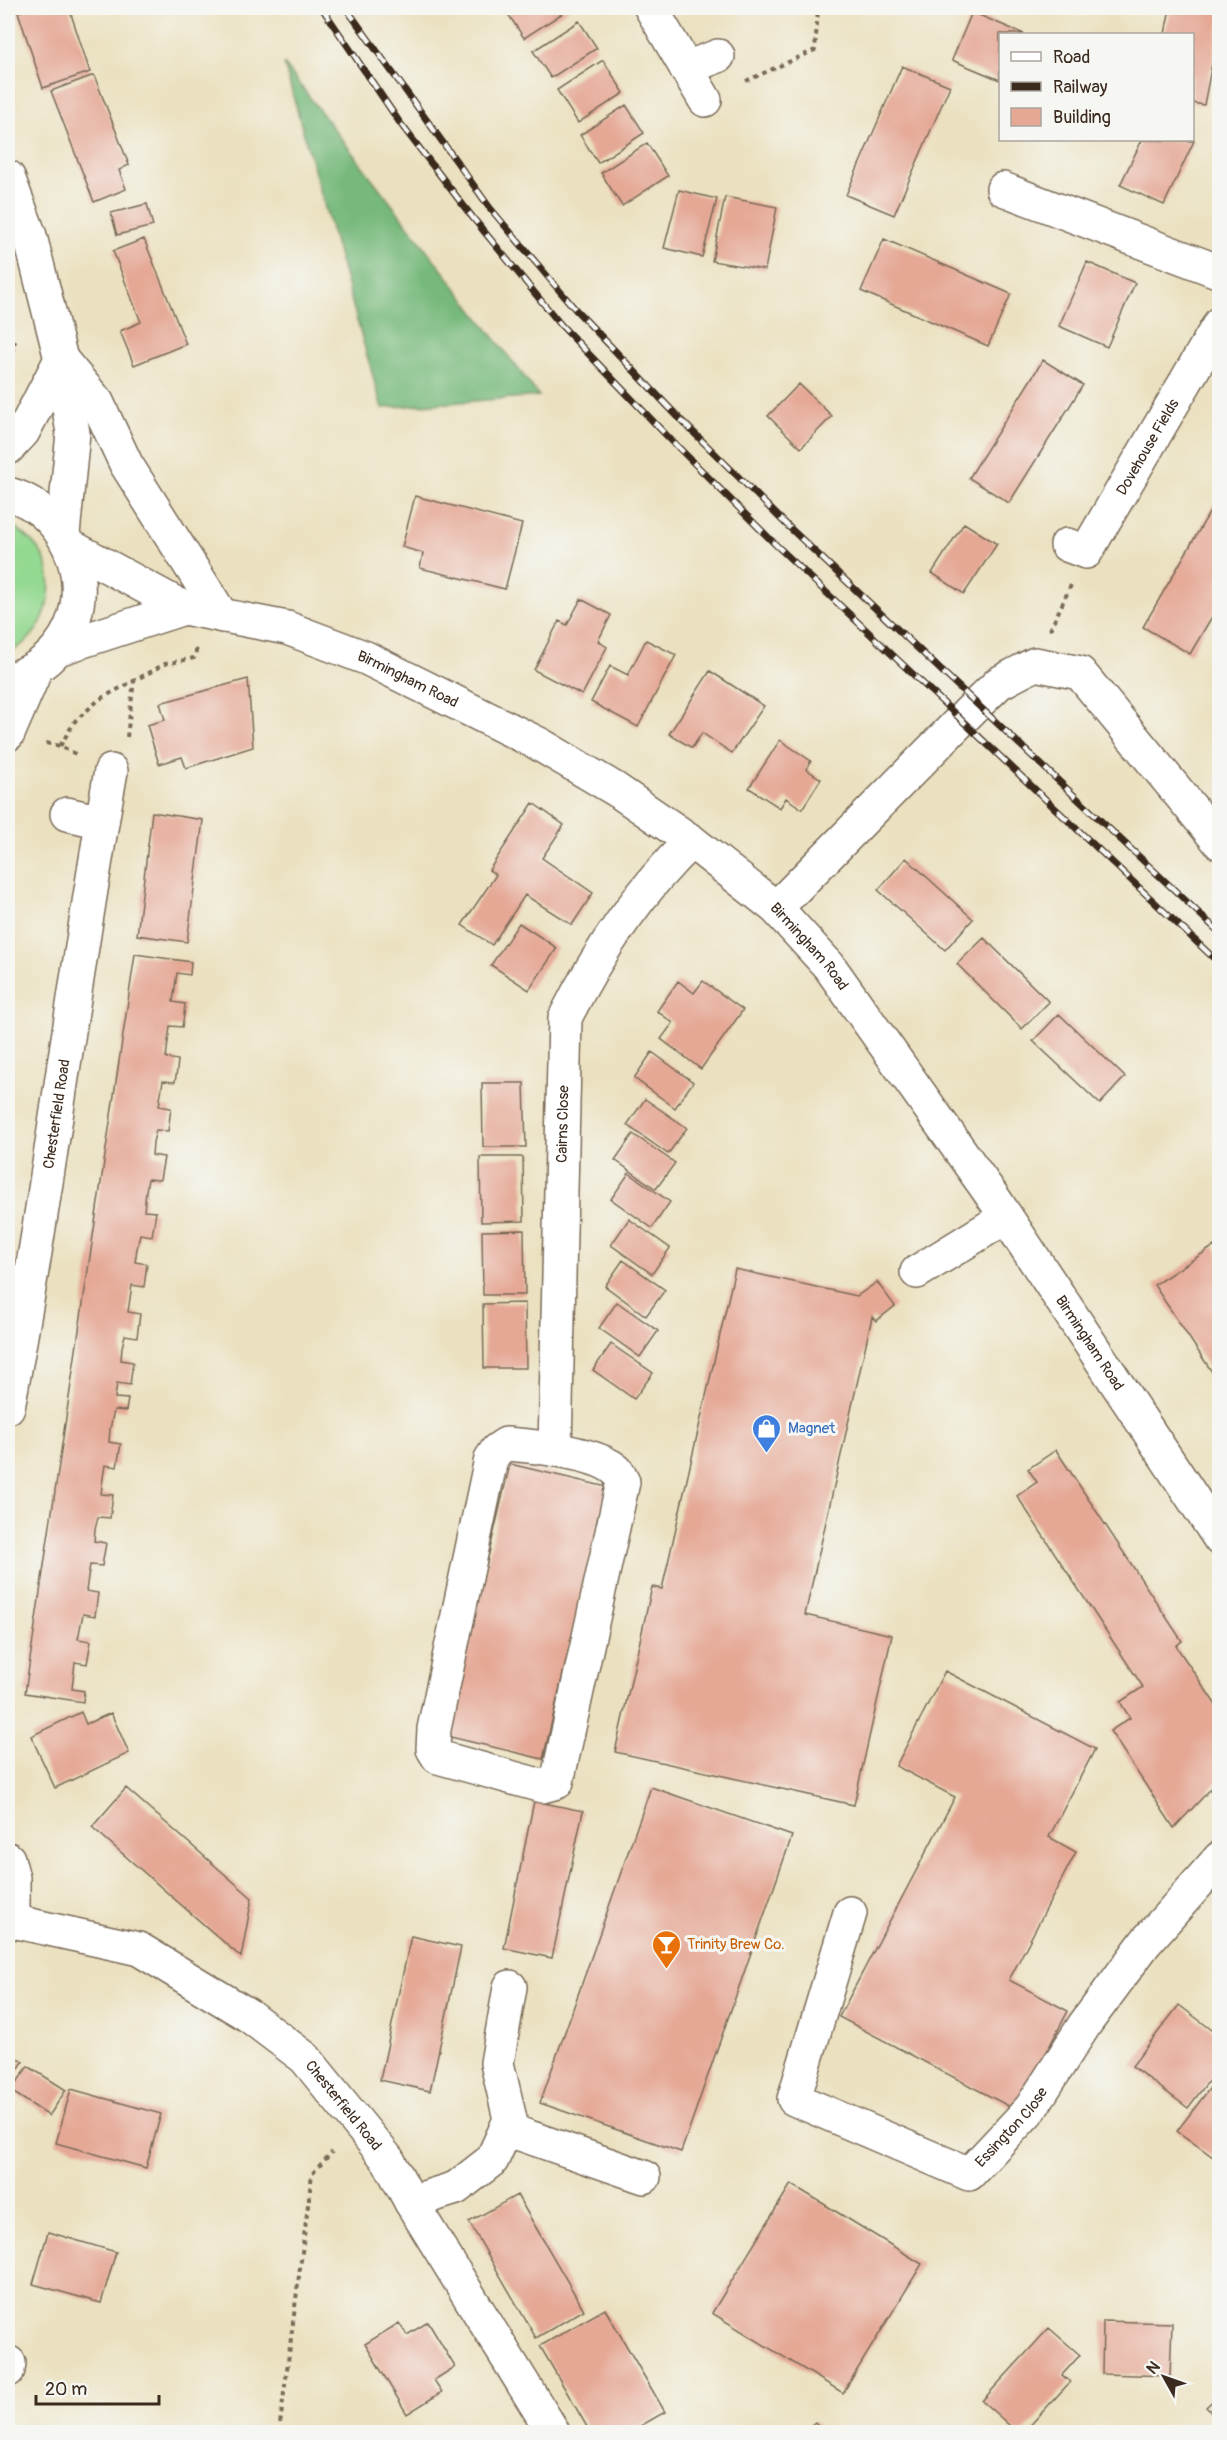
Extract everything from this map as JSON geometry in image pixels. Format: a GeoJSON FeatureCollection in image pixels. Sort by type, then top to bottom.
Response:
{"type":"FeatureCollection","features":[{"type":"Feature","properties":{"kind":"main road"},"geometry":{"type":"LineString","coordinates":[[651,8],[705,100]]}},
{"type":"Feature","properties":{"kind":"main road"},"geometry":{"type":"LineString","coordinates":[[686,68],[718,56]]}},
{"type":"Feature","properties":{"kind":"main road"},"geometry":{"type":"LineString","coordinates":[[8,177],[30,236],[61,359],[73,433],[66,540]]}},
{"type":"Feature","properties":{"kind":"main road"},"geometry":{"type":"LineString","coordinates":[[1003,189],[1220,272]]}},
{"type":"Feature","properties":{"kind":"main road","name":"Dovehouse Fields"},"geometry":{"type":"LineString","coordinates":[[1076,549],[1220,323]]}},
{"type":"Feature","properties":{"kind":"main road"},"geometry":{"type":"LineString","coordinates":[[8,448],[23,432],[61,359]]}},
{"type":"Feature","properties":{"kind":"main road"},"geometry":{"type":"LineString","coordinates":[[61,359],[97,402],[126,464],[222,616]]}},
{"type":"Feature","properties":{"kind":"main road"},"geometry":{"type":"LineString","coordinates":[[8,494],[20,498],[48,516],[66,540],[77,572],[78,599],[71,625],[34,666],[8,734]]}},
{"type":"Feature","properties":{"kind":"main road","name":"Birmingham Road"},"geometry":{"type":"LineString","coordinates":[[66,540],[184,608],[287,628],[366,658],[540,744],[615,789],[691,841],[776,908],[829,966],[1006,1217],[1220,1539]]}},
{"type":"Feature","properties":{"kind":"main road","name":"Birmingham Road"},"geometry":{"type":"LineString","coordinates":[[34,666],[184,608]]}},
{"type":"Feature","properties":{"kind":"main road"},"geometry":{"type":"LineString","coordinates":[[776,908],[969,711],[999,683],[1035,664],[1080,673],[1220,843]]}},
{"type":"Feature","properties":{"kind":"main road","name":"Chesterfield Road"},"geometry":{"type":"LineString","coordinates":[[8,1407],[27,1305],[61,1075],[111,771]]}},
{"type":"Feature","properties":{"kind":"main road"},"geometry":{"type":"LineString","coordinates":[[66,814],[102,822]]}},
{"type":"Feature","properties":{"kind":"main road","name":"Cairns Close"},"geometry":{"type":"LineString","coordinates":[[555,1448],[565,1018],[583,982],[611,939],[661,869],[691,841]]}},
{"type":"Feature","properties":{"kind":"main road"},"geometry":{"type":"LineString","coordinates":[[917,1272],[1006,1217]]}},
{"type":"Feature","properties":{"kind":"main road"},"geometry":{"type":"LineString","coordinates":[[506,1444],[555,1448],[598,1461],[616,1470],[623,1482],[557,1782],[542,1786],[438,1758],[433,1749],[434,1729],[491,1459],[496,1450],[506,1444]]}},
{"type":"Feature","properties":{"kind":"main road","name":"Essington Close"},"geometry":{"type":"LineString","coordinates":[[850,1912],[794,2099],[969,2174],[1031,2108],[1084,2024],[1145,1943],[1220,1858]]}},
{"type":"Feature","properties":{"kind":"main road","name":"Chesterfield Road"},"geometry":{"type":"LineString","coordinates":[[8,1859],[13,1878],[10,1920],[139,1949],[248,2015],[305,2058],[388,2160],[411,2202],[554,2433]]}},
{"type":"Feature","properties":{"kind":"main road"},"geometry":{"type":"LineString","coordinates":[[411,2202],[456,2188],[492,2160],[510,2119],[497,2063],[510,1987]]}},
{"type":"Feature","properties":{"kind":"main road"},"geometry":{"type":"LineString","coordinates":[[506,2129],[644,2177]]}},
{"type":"Feature","properties":{"kind":"path"},"geometry":{"type":"LineString","coordinates":[[705,100],[815,50],[818,8]]}},
{"type":"Feature","properties":{"kind":"path"},"geometry":{"type":"LineString","coordinates":[[8,370],[17,335]]}},
{"type":"Feature","properties":{"kind":"path"},"geometry":{"type":"LineString","coordinates":[[1035,664],[1076,549]]}},
{"type":"Feature","properties":{"kind":"path"},"geometry":{"type":"LineString","coordinates":[[60,746],[75,721],[100,699],[165,664]]}},
{"type":"Feature","properties":{"kind":"path"},"geometry":{"type":"LineString","coordinates":[[127,739],[134,680]]}},
{"type":"Feature","properties":{"kind":"path"},"geometry":{"type":"LineString","coordinates":[[279,2433],[312,2174]]}},
{"type":"Feature","properties":{"kind":"green space"},"geometry":{"type":"Polygon","coordinates":[[[284,64],[539,396],[382,408],[284,64]]]}},
{"type":"Feature","properties":{"kind":"green space"},"geometry":{"type":"Polygon","coordinates":[[[8,523],[28,538],[41,552],[50,585],[45,613],[39,626],[20,646],[8,652],[8,523]]]}},
{"type":"Feature","properties":{"kind":"building"},"geometry":{"type":"Polygon","coordinates":[[[30,8],[69,8],[90,72],[43,88],[18,12],[30,8]]]}},
{"type":"Feature","properties":{"kind":"building"},"geometry":{"type":"Polygon","coordinates":[[[512,8],[571,8],[524,38],[506,11],[512,8]]]}},
{"type":"Feature","properties":{"kind":"building"},"geometry":{"type":"Polygon","coordinates":[[[1170,8],[1220,8],[1220,22],[1204,105],[1194,103],[1194,33],[1165,33],[1170,8]]]}},
{"type":"Feature","properties":{"kind":"building"},"geometry":{"type":"Polygon","coordinates":[[[972,12],[1022,33],[999,33],[999,80],[952,60],[972,12]]]}},
{"type":"Feature","properties":{"kind":"building"},"geometry":{"type":"Polygon","coordinates":[[[579,21],[597,48],[551,78],[533,51],[579,21]]]}},
{"type":"Feature","properties":{"kind":"building"},"geometry":{"type":"Polygon","coordinates":[[[603,60],[624,93],[578,123],[557,90],[603,60]]]}},
{"type":"Feature","properties":{"kind":"building"},"geometry":{"type":"Polygon","coordinates":[[[902,66],[950,86],[894,215],[846,195],[902,66]]]}},
{"type":"Feature","properties":{"kind":"building"},"geometry":{"type":"Polygon","coordinates":[[[94,75],[129,165],[119,170],[126,189],[94,202],[51,91],[94,75]]]}},
{"type":"Feature","properties":{"kind":"building"},"geometry":{"type":"Polygon","coordinates":[[[626,105],[644,133],[598,163],[580,135],[626,105]]]}},
{"type":"Feature","properties":{"kind":"building"},"geometry":{"type":"Polygon","coordinates":[[[1142,141],[1194,141],[1164,205],[1120,185],[1142,141]]]}},
{"type":"Feature","properties":{"kind":"building"},"geometry":{"type":"Polygon","coordinates":[[[647,143],[668,176],[622,206],[601,173],[647,143]]]}},
{"type":"Feature","properties":{"kind":"building"},"geometry":{"type":"Polygon","coordinates":[[[679,190],[717,199],[702,257],[664,248],[679,190]]]}},
{"type":"Feature","properties":{"kind":"building"},"geometry":{"type":"Polygon","coordinates":[[[725,197],[777,207],[765,270],[712,261],[725,197]]]}},
{"type":"Feature","properties":{"kind":"building"},"geometry":{"type":"Polygon","coordinates":[[[147,204],[153,226],[117,235],[111,213],[147,204]]]}},
{"type":"Feature","properties":{"kind":"building"},"geometry":{"type":"Polygon","coordinates":[[[144,239],[186,344],[134,365],[120,331],[141,322],[113,251],[144,239]]]}},
{"type":"Feature","properties":{"kind":"building"},"geometry":{"type":"Polygon","coordinates":[[[884,239],[1011,294],[988,346],[861,291],[884,239]]]}},
{"type":"Feature","properties":{"kind":"building"},"geometry":{"type":"Polygon","coordinates":[[[1087,262],[1135,283],[1107,347],[1059,326],[1087,262]]]}},
{"type":"Feature","properties":{"kind":"building"},"geometry":{"type":"Polygon","coordinates":[[[1043,360],[1083,385],[1009,503],[969,478],[1043,360]]]}},
{"type":"Feature","properties":{"kind":"building"},"geometry":{"type":"Polygon","coordinates":[[[799,384],[832,416],[801,448],[768,416],[799,384]]]}},
{"type":"Feature","properties":{"kind":"building"},"geometry":{"type":"Polygon","coordinates":[[[415,496],[522,524],[505,589],[420,568],[423,553],[402,547],[415,496]]]}},
{"type":"Feature","properties":{"kind":"building"},"geometry":{"type":"Polygon","coordinates":[[[1216,501],[1220,503],[1220,603],[1190,654],[1143,627],[1216,501]]]}},
{"type":"Feature","properties":{"kind":"building"},"geometry":{"type":"Polygon","coordinates":[[[964,523],[997,544],[964,594],[932,573],[964,523]]]}},
{"type":"Feature","properties":{"kind":"building"},"geometry":{"type":"Polygon","coordinates":[[[581,599],[611,615],[598,641],[607,647],[582,695],[534,670],[559,621],[567,625],[581,599]]]}},
{"type":"Feature","properties":{"kind":"building"},"geometry":{"type":"Polygon","coordinates":[[[646,640],[676,655],[638,727],[591,702],[610,666],[628,675],[646,640]]]}},
{"type":"Feature","properties":{"kind":"building"},"geometry":{"type":"Polygon","coordinates":[[[710,671],[764,706],[732,753],[702,733],[692,748],[669,734],[710,671]]]}},
{"type":"Feature","properties":{"kind":"building"},"geometry":{"type":"Polygon","coordinates":[[[248,679],[253,747],[186,768],[182,757],[159,764],[147,725],[165,720],[160,703],[248,679]]]}},
{"type":"Feature","properties":{"kind":"building"},"geometry":{"type":"Polygon","coordinates":[[[780,740],[811,761],[806,769],[821,779],[802,809],[786,798],[780,808],[749,788],[780,740]]]}},
{"type":"Feature","properties":{"kind":"building"},"geometry":{"type":"Polygon","coordinates":[[[533,803],[564,825],[542,858],[593,893],[572,925],[525,895],[492,945],[462,925],[496,875],[489,870],[533,803]]]}},
{"type":"Feature","properties":{"kind":"building"},"geometry":{"type":"Polygon","coordinates":[[[152,812],[203,820],[187,942],[137,935],[152,812]]]}},
{"type":"Feature","properties":{"kind":"building"},"geometry":{"type":"Polygon","coordinates":[[[906,858],[973,919],[945,950],[878,890],[906,858]]]}},
{"type":"Feature","properties":{"kind":"building"},"geometry":{"type":"Polygon","coordinates":[[[519,923],[557,948],[529,990],[491,965],[519,923]]]}},
{"type":"Feature","properties":{"kind":"building"},"geometry":{"type":"Polygon","coordinates":[[[984,938],[1049,1002],[1022,1029],[957,964],[984,938]]]}},
{"type":"Feature","properties":{"kind":"building"},"geometry":{"type":"Polygon","coordinates":[[[135,954],[191,962],[190,975],[177,973],[173,1002],[185,1004],[184,1015],[182,1027],[170,1026],[166,1058],[178,1060],[177,1070],[175,1082],[163,1081],[159,1106],[171,1108],[168,1131],[156,1130],[153,1142],[152,1155],[164,1157],[160,1180],[148,1179],[146,1191],[144,1211],[156,1212],[152,1236],[140,1234],[135,1262],[147,1264],[144,1287],[132,1285],[128,1312],[140,1314],[137,1337],[125,1335],[122,1347],[121,1360],[133,1362],[130,1385],[117,1383],[115,1398],[128,1399],[126,1411],[114,1410],[110,1429],[109,1442],[121,1444],[117,1467],[105,1465],[103,1478],[101,1494],[113,1495],[110,1518],[98,1517],[95,1529],[94,1541],[106,1543],[102,1566],[90,1565],[88,1577],[86,1591],[98,1593],[95,1616],[83,1614],[78,1639],[91,1641],[87,1664],[75,1662],[72,1689],[84,1691],[83,1702],[25,1693],[135,954]]]}},
{"type":"Feature","properties":{"kind":"building"},"geometry":{"type":"Polygon","coordinates":[[[678,981],[694,993],[703,981],[743,1010],[701,1069],[661,1039],[673,1023],[657,1011],[678,981]]]}},
{"type":"Feature","properties":{"kind":"building"},"geometry":{"type":"Polygon","coordinates":[[[1059,1014],[1125,1077],[1100,1104],[1033,1041],[1059,1014]]]}},
{"type":"Feature","properties":{"kind":"building"},"geometry":{"type":"Polygon","coordinates":[[[652,1052],[693,1082],[675,1108],[634,1078],[652,1052]]]}},
{"type":"Feature","properties":{"kind":"building"},"geometry":{"type":"Polygon","coordinates":[[[482,1083],[524,1083],[526,1147],[483,1147],[482,1083]]]}},
{"type":"Feature","properties":{"kind":"building"},"geometry":{"type":"Polygon","coordinates":[[[645,1099],[687,1128],[668,1154],[627,1125],[645,1099]]]}},
{"type":"Feature","properties":{"kind":"building"},"geometry":{"type":"Polygon","coordinates":[[[633,1134],[675,1163],[656,1189],[615,1160],[633,1134]]]}},
{"type":"Feature","properties":{"kind":"building"},"geometry":{"type":"Polygon","coordinates":[[[480,1157],[523,1157],[524,1221],[481,1222],[480,1157]]]}},
{"type":"Feature","properties":{"kind":"building"},"geometry":{"type":"Polygon","coordinates":[[[629,1173],[670,1202],[652,1228],[611,1199],[629,1173]]]}},
{"type":"Feature","properties":{"kind":"building"},"geometry":{"type":"Polygon","coordinates":[[[629,1219],[670,1248],[652,1274],[611,1245],[629,1219]]]}},
{"type":"Feature","properties":{"kind":"building"},"geometry":{"type":"Polygon","coordinates":[[[524,1230],[525,1295],[483,1295],[482,1231],[524,1230]]]}},
{"type":"Feature","properties":{"kind":"building"},"geometry":{"type":"Polygon","coordinates":[[[1214,1246],[1220,1255],[1220,1384],[1154,1285],[1214,1246]]]}},
{"type":"Feature","properties":{"kind":"building"},"geometry":{"type":"Polygon","coordinates":[[[623,1260],[665,1290],[646,1316],[605,1286],[623,1260]]]}},
{"type":"Feature","properties":{"kind":"building","name":"Magnet"},"geometry":{"type":"Polygon","coordinates":[[[735,1269],[857,1296],[877,1282],[895,1306],[876,1321],[872,1317],[805,1615],[892,1635],[854,1805],[615,1752],[652,1587],[662,1589],[735,1269]]]}},
{"type":"Feature","properties":{"kind":"building"},"geometry":{"type":"Polygon","coordinates":[[[617,1302],[658,1331],[640,1357],[599,1328],[617,1302]]]}},
{"type":"Feature","properties":{"kind":"building"},"geometry":{"type":"Polygon","coordinates":[[[525,1303],[526,1368],[484,1368],[483,1304],[525,1303]]]}},
{"type":"Feature","properties":{"kind":"building"},"geometry":{"type":"Polygon","coordinates":[[[611,1344],[653,1373],[634,1399],[593,1370],[611,1344]]]}},
{"type":"Feature","properties":{"kind":"building"},"geometry":{"type":"Polygon","coordinates":[[[1056,1450],[1182,1641],[1176,1646],[1220,1711],[1220,1779],[1174,1828],[1110,1731],[1130,1718],[1120,1702],[1143,1687],[1017,1496],[1037,1482],[1028,1469],[1056,1450]]]}},
{"type":"Feature","properties":{"kind":"building"},"geometry":{"type":"Polygon","coordinates":[[[510,1464],[607,1487],[543,1759],[446,1736],[510,1464]]]}},
{"type":"Feature","properties":{"kind":"building"},"geometry":{"type":"Polygon","coordinates":[[[945,1671],[1095,1749],[1049,1837],[1076,1852],[1009,1980],[1068,2011],[1016,2110],[839,2017],[955,1797],[896,1766],[945,1671]]]}},
{"type":"Feature","properties":{"kind":"building"},"geometry":{"type":"Polygon","coordinates":[[[81,1712],[86,1724],[111,1713],[129,1753],[55,1788],[31,1736],[81,1712]]]}},
{"type":"Feature","properties":{"kind":"building","name":"Trinity Brew Co."},"geometry":{"type":"Polygon","coordinates":[[[651,1787],[792,1836],[681,2152],[540,2103],[651,1787]]]}},
{"type":"Feature","properties":{"kind":"building"},"geometry":{"type":"Polygon","coordinates":[[[126,1788],[252,1898],[241,1957],[92,1827],[126,1788]]]}},
{"type":"Feature","properties":{"kind":"building"},"geometry":{"type":"Polygon","coordinates":[[[534,1801],[583,1811],[552,1958],[504,1948],[534,1801]]]}},
{"type":"Feature","properties":{"kind":"building"},"geometry":{"type":"Polygon","coordinates":[[[411,1936],[461,1947],[430,2091],[380,2080],[411,1936]]]}},
{"type":"Feature","properties":{"kind":"building"},"geometry":{"type":"Polygon","coordinates":[[[1179,2005],[1220,2036],[1220,2066],[1188,2108],[1132,2066],[1179,2005]]]}},
{"type":"Feature","properties":{"kind":"building"},"geometry":{"type":"Polygon","coordinates":[[[8,2043],[14,2047],[11,2054],[23,2062],[8,2085],[8,2043]]]}},
{"type":"Feature","properties":{"kind":"building"},"geometry":{"type":"Polygon","coordinates":[[[28,2066],[66,2090],[49,2116],[11,2091],[28,2066]]]}},
{"type":"Feature","properties":{"kind":"building"},"geometry":{"type":"Polygon","coordinates":[[[1220,2075],[1220,2162],[1177,2131],[1220,2075]]]}},
{"type":"Feature","properties":{"kind":"building"},"geometry":{"type":"Polygon","coordinates":[[[71,2089],[161,2114],[146,2168],[56,2143],[71,2089]]]}},
{"type":"Feature","properties":{"kind":"building"},"geometry":{"type":"Polygon","coordinates":[[[791,2184],[922,2264],[843,2393],[712,2313],[791,2184]]]}},
{"type":"Feature","properties":{"kind":"building"},"geometry":{"type":"Polygon","coordinates":[[[517,2195],[584,2310],[536,2338],[469,2222],[517,2195]]]}},
{"type":"Feature","properties":{"kind":"building"},"geometry":{"type":"Polygon","coordinates":[[[48,2232],[116,2252],[101,2303],[33,2284],[48,2232]]]}},
{"type":"Feature","properties":{"kind":"building"},"geometry":{"type":"Polygon","coordinates":[[[605,2309],[665,2412],[630,2432],[590,2432],[540,2346],[605,2309]]]}},
{"type":"Feature","properties":{"kind":"building"},"geometry":{"type":"Polygon","coordinates":[[[1103,2321],[1172,2323],[1170,2376],[1102,2374],[1103,2321]]]}},
{"type":"Feature","properties":{"kind":"building"},"geometry":{"type":"Polygon","coordinates":[[[428,2322],[455,2367],[434,2380],[442,2392],[407,2414],[365,2344],[399,2323],[407,2335],[428,2322]]]}},
{"type":"Feature","properties":{"kind":"building"},"geometry":{"type":"Polygon","coordinates":[[[1049,2328],[1080,2355],[1062,2375],[1070,2382],[1024,2432],[1017,2432],[982,2401],[1049,2328]]]}},
{"type":"Feature","properties":{"kind":"building"},"geometry":{"type":"Polygon","coordinates":[[[1220,2394],[1220,2421],[1206,2407],[1220,2394]]]}},
{"type":"Feature","properties":{"kind":"building"},"geometry":{"type":"Polygon","coordinates":[[[815,2422],[823,2432],[802,2432],[815,2422]]]}},
{"type":"Feature","properties":{"kind":"railway"},"geometry":{"type":"LineString","coordinates":[[322,8],[400,123],[473,218],[561,325],[775,544],[1220,964]]}},
{"type":"Feature","properties":{"kind":"railway"},"geometry":{"type":"LineString","coordinates":[[346,8],[490,208],[575,309],[682,421],[790,528],[1220,933]]}},
{"type":"Feature","properties":{"kind":"place","name":"Magnet"},"geometry":{"type":"Point","coordinates":[767,1454]}},
{"type":"Feature","properties":{"kind":"place","name":"Trinity Brew Co."},"geometry":{"type":"Point","coordinates":[666,1970]}}]}
